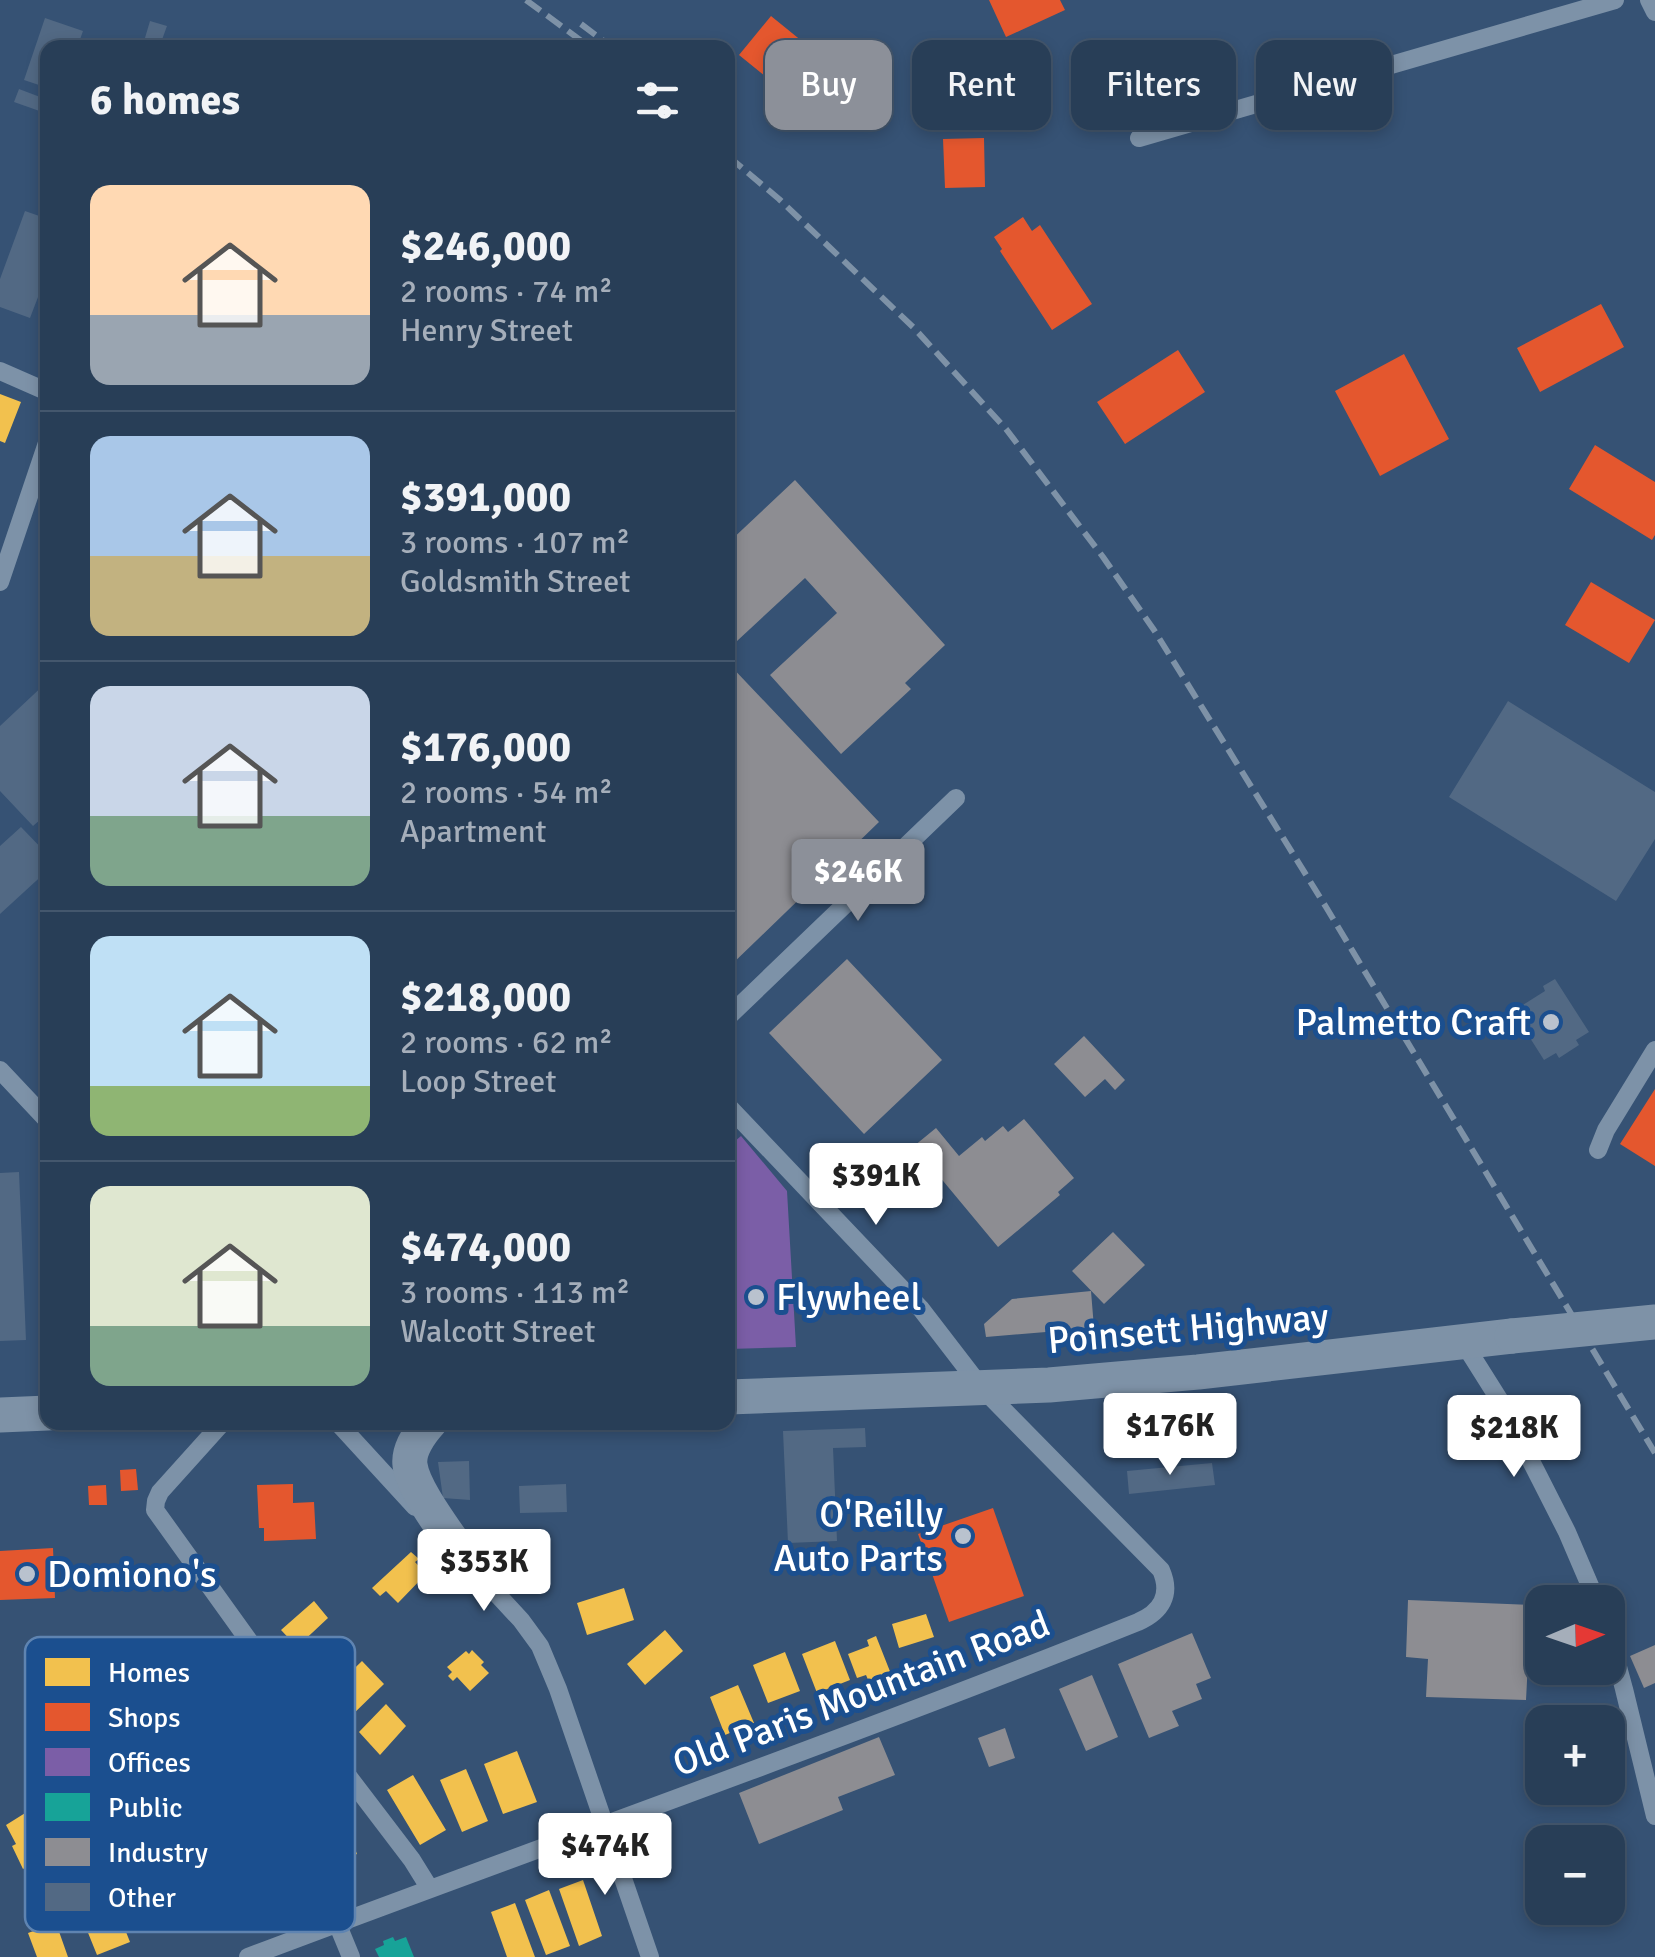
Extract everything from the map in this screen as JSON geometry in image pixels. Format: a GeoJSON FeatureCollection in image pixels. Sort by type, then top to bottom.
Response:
{"type":"FeatureCollection","features":[{"type":"Feature","properties":{"kind":"highway","name":"Poinsett Highway"},"geometry":{"type":"LineString","coordinates":[[735,1397],[1049,1385],[1655,1322]]}},
{"type":"Feature","properties":{"kind":"highway"},"geometry":{"type":"LineString","coordinates":[[0,1414],[40,1413]]}},
{"type":"Feature","properties":{"kind":"highway"},"geometry":{"type":"LineString","coordinates":[[424,1430],[409,1461],[414,1482],[462,1556]]}},
{"type":"Feature","properties":{"kind":"street"},"geometry":{"type":"LineString","coordinates":[[1138,138],[1615,0]]}},
{"type":"Feature","properties":{"kind":"street"},"geometry":{"type":"LineString","coordinates":[[1648,0],[1655,12]]}},
{"type":"Feature","properties":{"kind":"street"},"geometry":{"type":"LineString","coordinates":[[0,371],[40,388]]}},
{"type":"Feature","properties":{"kind":"street"},"geometry":{"type":"LineString","coordinates":[[0,582],[40,464]]}},
{"type":"Feature","properties":{"kind":"street"},"geometry":{"type":"LineString","coordinates":[[735,1010],[956,798]]}},
{"type":"Feature","properties":{"kind":"street"},"geometry":{"type":"LineString","coordinates":[[1598,1150],[1655,1050]]}},
{"type":"Feature","properties":{"kind":"street"},"geometry":{"type":"LineString","coordinates":[[0,1072],[40,1113]]}},
{"type":"Feature","properties":{"kind":"street"},"geometry":{"type":"LineString","coordinates":[[735,1113],[921,1309],[981,1387]]}},
{"type":"Feature","properties":{"kind":"street"},"geometry":{"type":"LineString","coordinates":[[1463,1342],[1502,1404],[1590,1585]]}},
{"type":"Feature","properties":{"kind":"street","name":"Old Paris Mountain Road"},"geometry":{"type":"LineString","coordinates":[[355,1916],[954,1696],[1153,1616],[1160,1608],[1166,1586],[1161,1570],[981,1387]]}},
{"type":"Feature","properties":{"kind":"street"},"geometry":{"type":"LineString","coordinates":[[216,1430],[160,1492],[156,1510],[247,1637]]}},
{"type":"Feature","properties":{"kind":"street"},"geometry":{"type":"LineString","coordinates":[[344,1430],[521,1620],[540,1646],[650,1957]]}},
{"type":"Feature","properties":{"kind":"street"},"geometry":{"type":"LineString","coordinates":[[1623,1685],[1655,1816]]}},
{"type":"Feature","properties":{"kind":"street"},"geometry":{"type":"LineString","coordinates":[[355,1785],[430,1889]]}},
{"type":"Feature","properties":{"kind":"street","name":"Old Paris Mountain Road"},"geometry":{"type":"LineString","coordinates":[[248,1957],[313,1932]]}},
{"type":"Feature","properties":{"kind":"street"},"geometry":{"type":"LineString","coordinates":[[341,1932],[351,1957]]}},
{"type":"Feature","properties":{"kind":"building: Homes"},"geometry":{"type":"Polygon","coordinates":[[[0,394],[21,402],[5,443],[0,441],[0,394]]]}},
{"type":"Feature","properties":{"kind":"building: Homes"},"geometry":{"type":"Polygon","coordinates":[[[411,1552],[426,1574],[398,1603],[386,1591],[380,1596],[372,1588],[411,1552]]]}},
{"type":"Feature","properties":{"kind":"building: Homes"},"geometry":{"type":"Polygon","coordinates":[[[624,1588],[634,1620],[587,1635],[577,1603],[624,1588]]]}},
{"type":"Feature","properties":{"kind":"building: Homes"},"geometry":{"type":"Polygon","coordinates":[[[314,1601],[328,1618],[308,1637],[288,1637],[281,1630],[314,1601]]]}},
{"type":"Feature","properties":{"kind":"building: Homes"},"geometry":{"type":"Polygon","coordinates":[[[926,1614],[934,1637],[899,1648],[892,1624],[926,1614]]]}},
{"type":"Feature","properties":{"kind":"building: Homes"},"geometry":{"type":"Polygon","coordinates":[[[665,1630],[683,1651],[645,1685],[627,1664],[665,1630]]]}},
{"type":"Feature","properties":{"kind":"building: Homes"},"geometry":{"type":"Polygon","coordinates":[[[876,1636],[891,1674],[869,1682],[866,1675],[857,1678],[848,1654],[869,1646],[867,1640],[876,1636]]]}},
{"type":"Feature","properties":{"kind":"building: Homes"},"geometry":{"type":"Polygon","coordinates":[[[835,1641],[850,1680],[817,1693],[802,1654],[835,1641]]]}},
{"type":"Feature","properties":{"kind":"building: Homes"},"geometry":{"type":"Polygon","coordinates":[[[472,1650],[489,1673],[470,1691],[457,1677],[453,1681],[448,1676],[452,1672],[447,1667],[472,1650]]]}},
{"type":"Feature","properties":{"kind":"building: Homes"},"geometry":{"type":"Polygon","coordinates":[[[785,1652],[800,1691],[768,1703],[753,1665],[785,1652]]]}},
{"type":"Feature","properties":{"kind":"building: Homes"},"geometry":{"type":"Polygon","coordinates":[[[362,1661],[384,1684],[355,1712],[355,1668],[362,1661]]]}},
{"type":"Feature","properties":{"kind":"building: Homes"},"geometry":{"type":"Polygon","coordinates":[[[738,1685],[754,1723],[725,1735],[710,1697],[738,1685]]]}},
{"type":"Feature","properties":{"kind":"building: Homes"},"geometry":{"type":"Polygon","coordinates":[[[386,1704],[406,1726],[380,1755],[359,1732],[386,1704]]]}},
{"type":"Feature","properties":{"kind":"building: Homes"},"geometry":{"type":"Polygon","coordinates":[[[517,1751],[537,1802],[503,1814],[484,1764],[517,1751]]]}},
{"type":"Feature","properties":{"kind":"building: Homes"},"geometry":{"type":"Polygon","coordinates":[[[466,1769],[488,1821],[462,1832],[440,1780],[466,1769]]]}},
{"type":"Feature","properties":{"kind":"building: Homes"},"geometry":{"type":"Polygon","coordinates":[[[413,1775],[446,1830],[420,1845],[387,1790],[413,1775]]]}},
{"type":"Feature","properties":{"kind":"building: Homes"},"geometry":{"type":"Polygon","coordinates":[[[25,1813],[23,1869],[12,1846],[16,1844],[6,1825],[25,1813]]]}},
{"type":"Feature","properties":{"kind":"building: Homes"},"geometry":{"type":"Polygon","coordinates":[[[583,1880],[602,1936],[579,1946],[559,1889],[583,1880]]]}},
{"type":"Feature","properties":{"kind":"building: Homes"},"geometry":{"type":"Polygon","coordinates":[[[549,1890],[570,1946],[546,1955],[525,1900],[549,1890]]]}},
{"type":"Feature","properties":{"kind":"building: Homes"},"geometry":{"type":"Polygon","coordinates":[[[515,1903],[535,1957],[507,1957],[491,1912],[515,1903]]]}},
{"type":"Feature","properties":{"kind":"building: Homes"},"geometry":{"type":"Polygon","coordinates":[[[59,1932],[68,1957],[37,1957],[28,1933],[59,1932]]]}},
{"type":"Feature","properties":{"kind":"building: Homes"},"geometry":{"type":"Polygon","coordinates":[[[88,1932],[126,1932],[130,1942],[97,1955],[88,1932]]]}},
{"type":"Feature","properties":{"kind":"building: Shops"},"geometry":{"type":"Polygon","coordinates":[[[989,0],[1060,0],[1065,10],[1006,37],[989,0]]]}},
{"type":"Feature","properties":{"kind":"building: Shops"},"geometry":{"type":"Polygon","coordinates":[[[771,16],[801,40],[765,40],[765,76],[739,55],[771,16]]]}},
{"type":"Feature","properties":{"kind":"building: Shops"},"geometry":{"type":"Polygon","coordinates":[[[984,138],[985,187],[945,188],[943,139],[984,138]]]}},
{"type":"Feature","properties":{"kind":"building: Shops"},"geometry":{"type":"Polygon","coordinates":[[[1023,217],[1032,231],[1040,225],[1092,304],[1052,330],[994,237],[1023,217]]]}},
{"type":"Feature","properties":{"kind":"building: Shops"},"geometry":{"type":"Polygon","coordinates":[[[1601,304],[1624,347],[1540,392],[1517,348],[1601,304]]]}},
{"type":"Feature","properties":{"kind":"building: Shops"},"geometry":{"type":"Polygon","coordinates":[[[1178,350],[1205,392],[1125,444],[1097,402],[1178,350]]]}},
{"type":"Feature","properties":{"kind":"building: Shops"},"geometry":{"type":"Polygon","coordinates":[[[1404,354],[1449,439],[1380,476],[1335,391],[1404,354]]]}},
{"type":"Feature","properties":{"kind":"building: Shops"},"geometry":{"type":"Polygon","coordinates":[[[1595,445],[1655,482],[1652,540],[1569,489],[1595,445]]]}},
{"type":"Feature","properties":{"kind":"building: Shops"},"geometry":{"type":"Polygon","coordinates":[[[1591,582],[1655,620],[1629,663],[1565,625],[1591,582]]]}},
{"type":"Feature","properties":{"kind":"building: Shops"},"geometry":{"type":"Polygon","coordinates":[[[1655,1089],[1655,1166],[1620,1144],[1655,1089]]]}},
{"type":"Feature","properties":{"kind":"building: Shops"},"geometry":{"type":"Polygon","coordinates":[[[136,1469],[138,1490],[121,1491],[120,1470],[136,1469]]]}},
{"type":"Feature","properties":{"kind":"building: Shops"},"geometry":{"type":"Polygon","coordinates":[[[293,1484],[293,1503],[314,1502],[316,1539],[264,1541],[264,1528],[259,1528],[257,1485],[293,1484]]]}},
{"type":"Feature","properties":{"kind":"building: Shops"},"geometry":{"type":"Polygon","coordinates":[[[106,1485],[107,1505],[89,1505],[88,1486],[106,1485]]]}},
{"type":"Feature","properties":{"kind":"building: Shops"},"geometry":{"type":"Polygon","coordinates":[[[993,1508],[1024,1596],[949,1622],[918,1534],[993,1508]]]}},
{"type":"Feature","properties":{"kind":"building: Shops","name":"Domiono's"},"geometry":{"type":"Polygon","coordinates":[[[53,1548],[55,1598],[0,1600],[0,1551],[53,1548]]]}},
{"type":"Feature","properties":{"kind":"building: Offices"},"geometry":{"type":"Polygon","coordinates":[[[741,1136],[787,1191],[796,1347],[735,1349],[735,1141],[741,1136]]]}},
{"type":"Feature","properties":{"kind":"building: Public"},"geometry":{"type":"Polygon","coordinates":[[[393,1937],[395,1941],[406,1937],[414,1957],[379,1957],[375,1949],[393,1937]]]}},
{"type":"Feature","properties":{"kind":"building: Industry"},"geometry":{"type":"Polygon","coordinates":[[[795,480],[945,645],[905,683],[911,689],[841,754],[770,675],[837,613],[805,578],[737,641],[735,536],[795,480]]]}},
{"type":"Feature","properties":{"kind":"building: Industry"},"geometry":{"type":"Polygon","coordinates":[[[735,670],[879,822],[735,961],[735,670]]]}},
{"type":"Feature","properties":{"kind":"building: Industry"},"geometry":{"type":"Polygon","coordinates":[[[847,959],[942,1060],[864,1134],[769,1033],[847,959]]]}},
{"type":"Feature","properties":{"kind":"building: Industry"},"geometry":{"type":"Polygon","coordinates":[[[1084,1036],[1125,1080],[1115,1090],[1105,1079],[1085,1097],[1054,1064],[1084,1036]]]}},
{"type":"Feature","properties":{"kind":"building: Industry"},"geometry":{"type":"Polygon","coordinates":[[[1024,1119],[1074,1178],[1058,1192],[1060,1195],[998,1247],[914,1146],[936,1128],[959,1156],[982,1137],[985,1141],[1003,1126],[1008,1132],[1024,1119]]]}},
{"type":"Feature","properties":{"kind":"building: Industry"},"geometry":{"type":"Polygon","coordinates":[[[1113,1232],[1145,1265],[1104,1304],[1072,1271],[1113,1232]]]}},
{"type":"Feature","properties":{"kind":"building: Industry"},"geometry":{"type":"Polygon","coordinates":[[[1091,1291],[1094,1328],[986,1337],[984,1324],[1012,1299],[1091,1291]]]}},
{"type":"Feature","properties":{"kind":"building: Industry"},"geometry":{"type":"Polygon","coordinates":[[[1408,1600],[1525,1605],[1526,1700],[1426,1697],[1428,1659],[1406,1657],[1408,1600]]]}},
{"type":"Feature","properties":{"kind":"building: Industry"},"geometry":{"type":"Polygon","coordinates":[[[1192,1633],[1211,1678],[1196,1684],[1202,1699],[1172,1711],[1179,1726],[1149,1738],[1118,1664],[1192,1633]]]}},
{"type":"Feature","properties":{"kind":"building: Industry"},"geometry":{"type":"Polygon","coordinates":[[[1655,1645],[1655,1683],[1644,1688],[1630,1656],[1655,1645]]]}},
{"type":"Feature","properties":{"kind":"building: Industry"},"geometry":{"type":"Polygon","coordinates":[[[1092,1675],[1118,1737],[1086,1751],[1059,1689],[1092,1675]]]}},
{"type":"Feature","properties":{"kind":"building: Industry"},"geometry":{"type":"Polygon","coordinates":[[[1005,1728],[1015,1758],[989,1767],[978,1738],[1005,1728]]]}},
{"type":"Feature","properties":{"kind":"building: Industry"},"geometry":{"type":"Polygon","coordinates":[[[879,1737],[895,1775],[838,1797],[843,1810],[759,1844],[739,1793],[879,1737]]]}},
{"type":"Feature","properties":{"kind":"building: Other"},"geometry":{"type":"Polygon","coordinates":[[[45,18],[83,31],[80,40],[40,40],[40,85],[24,80],[45,18]]]}},
{"type":"Feature","properties":{"kind":"building: Other"},"geometry":{"type":"Polygon","coordinates":[[[150,21],[167,26],[162,40],[144,40],[150,21]]]}},
{"type":"Feature","properties":{"kind":"building: Other"},"geometry":{"type":"Polygon","coordinates":[[[19,89],[40,97],[40,111],[14,102],[19,89]]]}},
{"type":"Feature","properties":{"kind":"building: Other"},"geometry":{"type":"Polygon","coordinates":[[[25,211],[40,216],[40,292],[30,318],[0,307],[0,279],[25,211]]]}},
{"type":"Feature","properties":{"kind":"building: Other"},"geometry":{"type":"Polygon","coordinates":[[[40,688],[40,820],[33,826],[0,791],[0,726],[40,688]]]}},
{"type":"Feature","properties":{"kind":"building: Other"},"geometry":{"type":"Polygon","coordinates":[[[1508,701],[1655,792],[1655,839],[1616,901],[1449,797],[1508,701]]]}},
{"type":"Feature","properties":{"kind":"building: Other"},"geometry":{"type":"Polygon","coordinates":[[[21,827],[40,847],[40,877],[0,914],[0,846],[21,827]]]}},
{"type":"Feature","properties":{"kind":"building: Other","name":"Palmetto Craft"},"geometry":{"type":"Polygon","coordinates":[[[1555,979],[1589,1032],[1576,1040],[1579,1045],[1559,1058],[1556,1053],[1544,1060],[1513,1011],[1545,991],[1543,986],[1555,979]]]}},
{"type":"Feature","properties":{"kind":"building: Other"},"geometry":{"type":"Polygon","coordinates":[[[19,1172],[26,1340],[0,1341],[0,1173],[19,1172]]]}},
{"type":"Feature","properties":{"kind":"building: Other"},"geometry":{"type":"Polygon","coordinates":[[[865,1428],[866,1447],[833,1448],[837,1541],[788,1543],[783,1431],[865,1428]]]}},
{"type":"Feature","properties":{"kind":"building: Other"},"geometry":{"type":"Polygon","coordinates":[[[469,1461],[470,1500],[443,1498],[438,1462],[469,1461]]]}},
{"type":"Feature","properties":{"kind":"building: Other"},"geometry":{"type":"Polygon","coordinates":[[[1212,1463],[1215,1485],[1129,1494],[1127,1471],[1212,1463]]]}},
{"type":"Feature","properties":{"kind":"building: Other"},"geometry":{"type":"Polygon","coordinates":[[[566,1484],[567,1512],[520,1513],[519,1486],[566,1484]]]}},
{"type":"Feature","properties":{"kind":"railway"},"geometry":{"type":"LineString","coordinates":[[526,0],[580,40]]}},
{"type":"Feature","properties":{"kind":"railway"},"geometry":{"type":"LineString","coordinates":[[581,24],[602,40]]}},
{"type":"Feature","properties":{"kind":"railway"},"geometry":{"type":"LineString","coordinates":[[735,162],[914,328],[1006,429],[1103,557],[1154,630],[1326,907],[1655,1453]]}},
{"type":"Feature","properties":{"kind":"place","name":"Palmetto Craft"},"geometry":{"type":"Point","coordinates":[1551,1022]}},
{"type":"Feature","properties":{"kind":"place","name":"Flywheel"},"geometry":{"type":"Point","coordinates":[756,1297]}},
{"type":"Feature","properties":{"kind":"place","name":"O'Reilly Auto Parts"},"geometry":{"type":"Point","coordinates":[963,1536]}},
{"type":"Feature","properties":{"kind":"place","name":"Domiono's"},"geometry":{"type":"Point","coordinates":[27,1574]}}]}
